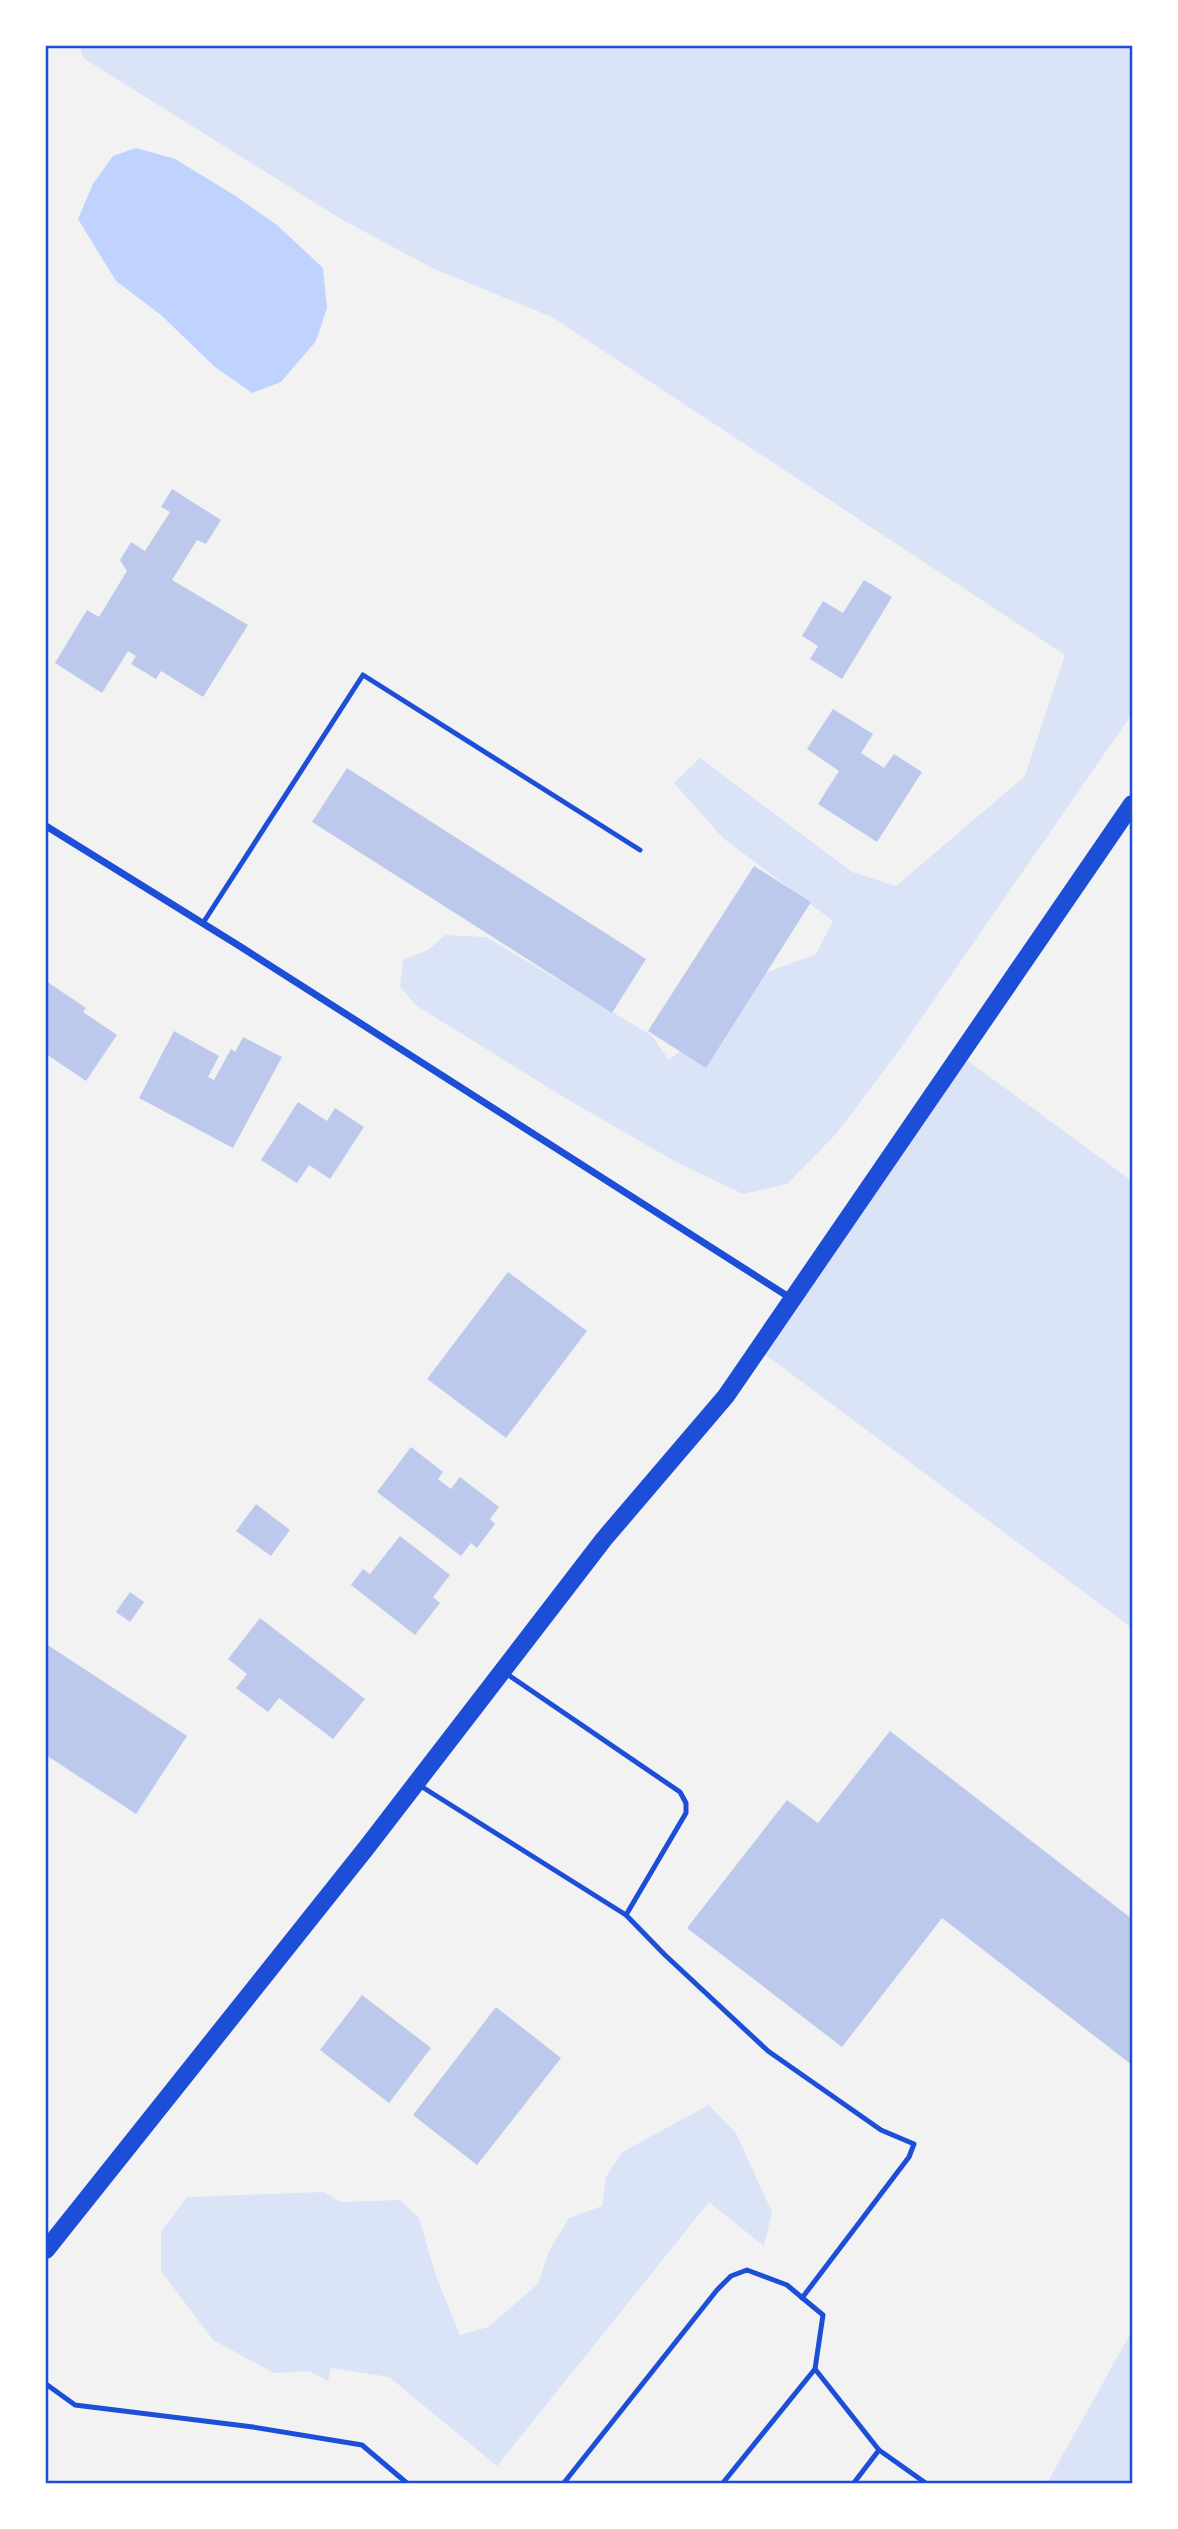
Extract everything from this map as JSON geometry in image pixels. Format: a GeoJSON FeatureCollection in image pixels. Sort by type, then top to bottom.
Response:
{"type":"FeatureCollection","features":[{"type":"Feature","properties":{"kind":"main road"},"geometry":{"type":"LineString","coordinates":[[46,2250],[367,1847],[604,1539],[726,1396],[1132,804]]}},
{"type":"Feature","properties":{"kind":"street"},"geometry":{"type":"LineString","coordinates":[[46,826],[203,923],[793,1300]]}},
{"type":"Feature","properties":{"kind":"lane"},"geometry":{"type":"LineString","coordinates":[[203,923],[363,675],[640,850]]}},
{"type":"Feature","properties":{"kind":"lane"},"geometry":{"type":"LineString","coordinates":[[503,1671],[680,1793],[686,1803],[686,1813],[626,1915]]}},
{"type":"Feature","properties":{"kind":"lane"},"geometry":{"type":"LineString","coordinates":[[415,1783],[626,1915],[768,2051],[881,2130],[914,2144],[909,2157],[802,2298]]}},
{"type":"Feature","properties":{"kind":"lane"},"geometry":{"type":"LineString","coordinates":[[563,2483],[717,2290],[732,2276],[747,2270],[787,2285],[823,2315],[815,2369],[722,2483]]}},
{"type":"Feature","properties":{"kind":"lane"},"geometry":{"type":"LineString","coordinates":[[815,2369],[879,2450],[926,2483]]}},
{"type":"Feature","properties":{"kind":"lane"},"geometry":{"type":"LineString","coordinates":[[46,2384],[75,2405],[253,2427],[362,2445],[408,2483]]}},
{"type":"Feature","properties":{"kind":"lane"},"geometry":{"type":"LineString","coordinates":[[853,2483],[879,2450]]}},
{"type":"Feature","properties":{"kind":"shaded area"},"geometry":{"type":"Polygon","coordinates":[[[80,46],[1132,46],[1132,714],[900,1049],[836,1134],[787,1184],[743,1194],[676,1162],[565,1098],[417,1006],[400,987],[403,960],[428,950],[445,935],[486,937],[651,1035],[669,1060],[697,1037],[723,989],[816,954],[833,921],[723,838],[674,783],[700,758],[852,872],[896,886],[1025,776],[1065,655],[552,317],[434,269],[341,219],[83,58],[80,46]]]}},
{"type":"Feature","properties":{"kind":"shaded area"},"geometry":{"type":"Polygon","coordinates":[[[960,1055],[1132,1181],[1132,1628],[758,1349],[960,1055]]]}},
{"type":"Feature","properties":{"kind":"shaded area"},"geometry":{"type":"Polygon","coordinates":[[[709,2105],[736,2133],[772,2212],[764,2246],[709,2202],[497,2466],[389,2377],[331,2368],[328,2381],[309,2371],[274,2373],[213,2340],[161,2271],[161,2232],[187,2197],[324,2192],[341,2202],[400,2200],[419,2218],[436,2276],[460,2335],[488,2327],[538,2284],[549,2251],[569,2218],[602,2206],[606,2177],[622,2152],[709,2105]]]}},
{"type":"Feature","properties":{"kind":"shaded area"},"geometry":{"type":"Polygon","coordinates":[[[1132,2331],[1132,2483],[1047,2483],[1132,2331]]]}},
{"type":"Feature","properties":{"kind":"water"},"geometry":{"type":"Polygon","coordinates":[[[136,148],[175,159],[234,195],[277,225],[323,268],[327,308],[316,341],[281,382],[252,393],[215,367],[161,315],[116,281],[78,219],[93,184],[113,156],[136,148]]]}},
{"type":"Feature","properties":{"kind":"building"},"geometry":{"type":"Polygon","coordinates":[[[172,489],[221,520],[206,544],[197,540],[172,580],[248,625],[203,697],[161,671],[156,679],[131,664],[136,656],[128,651],[102,693],[55,663],[87,610],[99,617],[127,571],[120,560],[131,542],[145,551],[170,512],[161,507],[172,489]]]}},
{"type":"Feature","properties":{"kind":"building"},"geometry":{"type":"Polygon","coordinates":[[[864,580],[892,597],[842,679],[810,659],[818,646],[802,636],[823,601],[843,613],[864,580]]]}},
{"type":"Feature","properties":{"kind":"building"},"geometry":{"type":"Polygon","coordinates":[[[833,709],[873,734],[861,753],[884,768],[894,754],[922,772],[877,842],[818,804],[839,771],[807,749],[833,709]]]}},
{"type":"Feature","properties":{"kind":"building"},"geometry":{"type":"Polygon","coordinates":[[[347,768],[646,959],[612,1013],[312,822],[347,768]]]}},
{"type":"Feature","properties":{"kind":"building"},"geometry":{"type":"Polygon","coordinates":[[[754,866],[811,902],[706,1068],[648,1031],[754,866]]]}},
{"type":"Feature","properties":{"kind":"building"},"geometry":{"type":"Polygon","coordinates":[[[46,981],[86,1008],[83,1012],[117,1035],[86,1081],[46,1054],[46,981]]]}},
{"type":"Feature","properties":{"kind":"building"},"geometry":{"type":"Polygon","coordinates":[[[174,1031],[219,1056],[208,1077],[214,1080],[231,1049],[235,1052],[243,1037],[282,1057],[233,1148],[139,1098],[174,1031]]]}},
{"type":"Feature","properties":{"kind":"building"},"geometry":{"type":"Polygon","coordinates":[[[298,1102],[327,1121],[335,1108],[364,1127],[330,1179],[309,1165],[297,1183],[261,1160],[298,1102]]]}},
{"type":"Feature","properties":{"kind":"building"},"geometry":{"type":"Polygon","coordinates":[[[508,1272],[587,1331],[506,1438],[427,1379],[508,1272]]]}},
{"type":"Feature","properties":{"kind":"building"},"geometry":{"type":"Polygon","coordinates":[[[411,1447],[443,1472],[438,1479],[451,1489],[460,1477],[499,1507],[490,1519],[495,1524],[477,1548],[471,1543],[461,1556],[377,1492],[411,1447]]]}},
{"type":"Feature","properties":{"kind":"building"},"geometry":{"type":"Polygon","coordinates":[[[256,1504],[290,1530],[271,1556],[236,1531],[256,1504]]]}},
{"type":"Feature","properties":{"kind":"building"},"geometry":{"type":"Polygon","coordinates":[[[400,1536],[450,1575],[433,1597],[440,1603],[415,1635],[351,1585],[363,1569],[370,1574],[400,1536]]]}},
{"type":"Feature","properties":{"kind":"building"},"geometry":{"type":"Polygon","coordinates":[[[130,1592],[144,1602],[130,1622],[116,1612],[130,1592]]]}},
{"type":"Feature","properties":{"kind":"building"},"geometry":{"type":"Polygon","coordinates":[[[260,1618],[365,1699],[333,1739],[279,1698],[268,1712],[236,1688],[247,1674],[228,1659],[260,1618]]]}},
{"type":"Feature","properties":{"kind":"building"},"geometry":{"type":"Polygon","coordinates":[[[46,1644],[187,1736],[136,1814],[46,1755],[46,1644]]]}},
{"type":"Feature","properties":{"kind":"building"},"geometry":{"type":"Polygon","coordinates":[[[890,1731],[1132,1919],[1132,2065],[942,1918],[842,2047],[687,1928],[787,1800],[818,1823],[890,1731]]]}},
{"type":"Feature","properties":{"kind":"building"},"geometry":{"type":"Polygon","coordinates":[[[362,1995],[431,2048],[389,2103],[320,2050],[362,1995]]]}},
{"type":"Feature","properties":{"kind":"building"},"geometry":{"type":"Polygon","coordinates":[[[496,2007],[561,2058],[477,2165],[413,2115],[496,2007]]]}}]}
